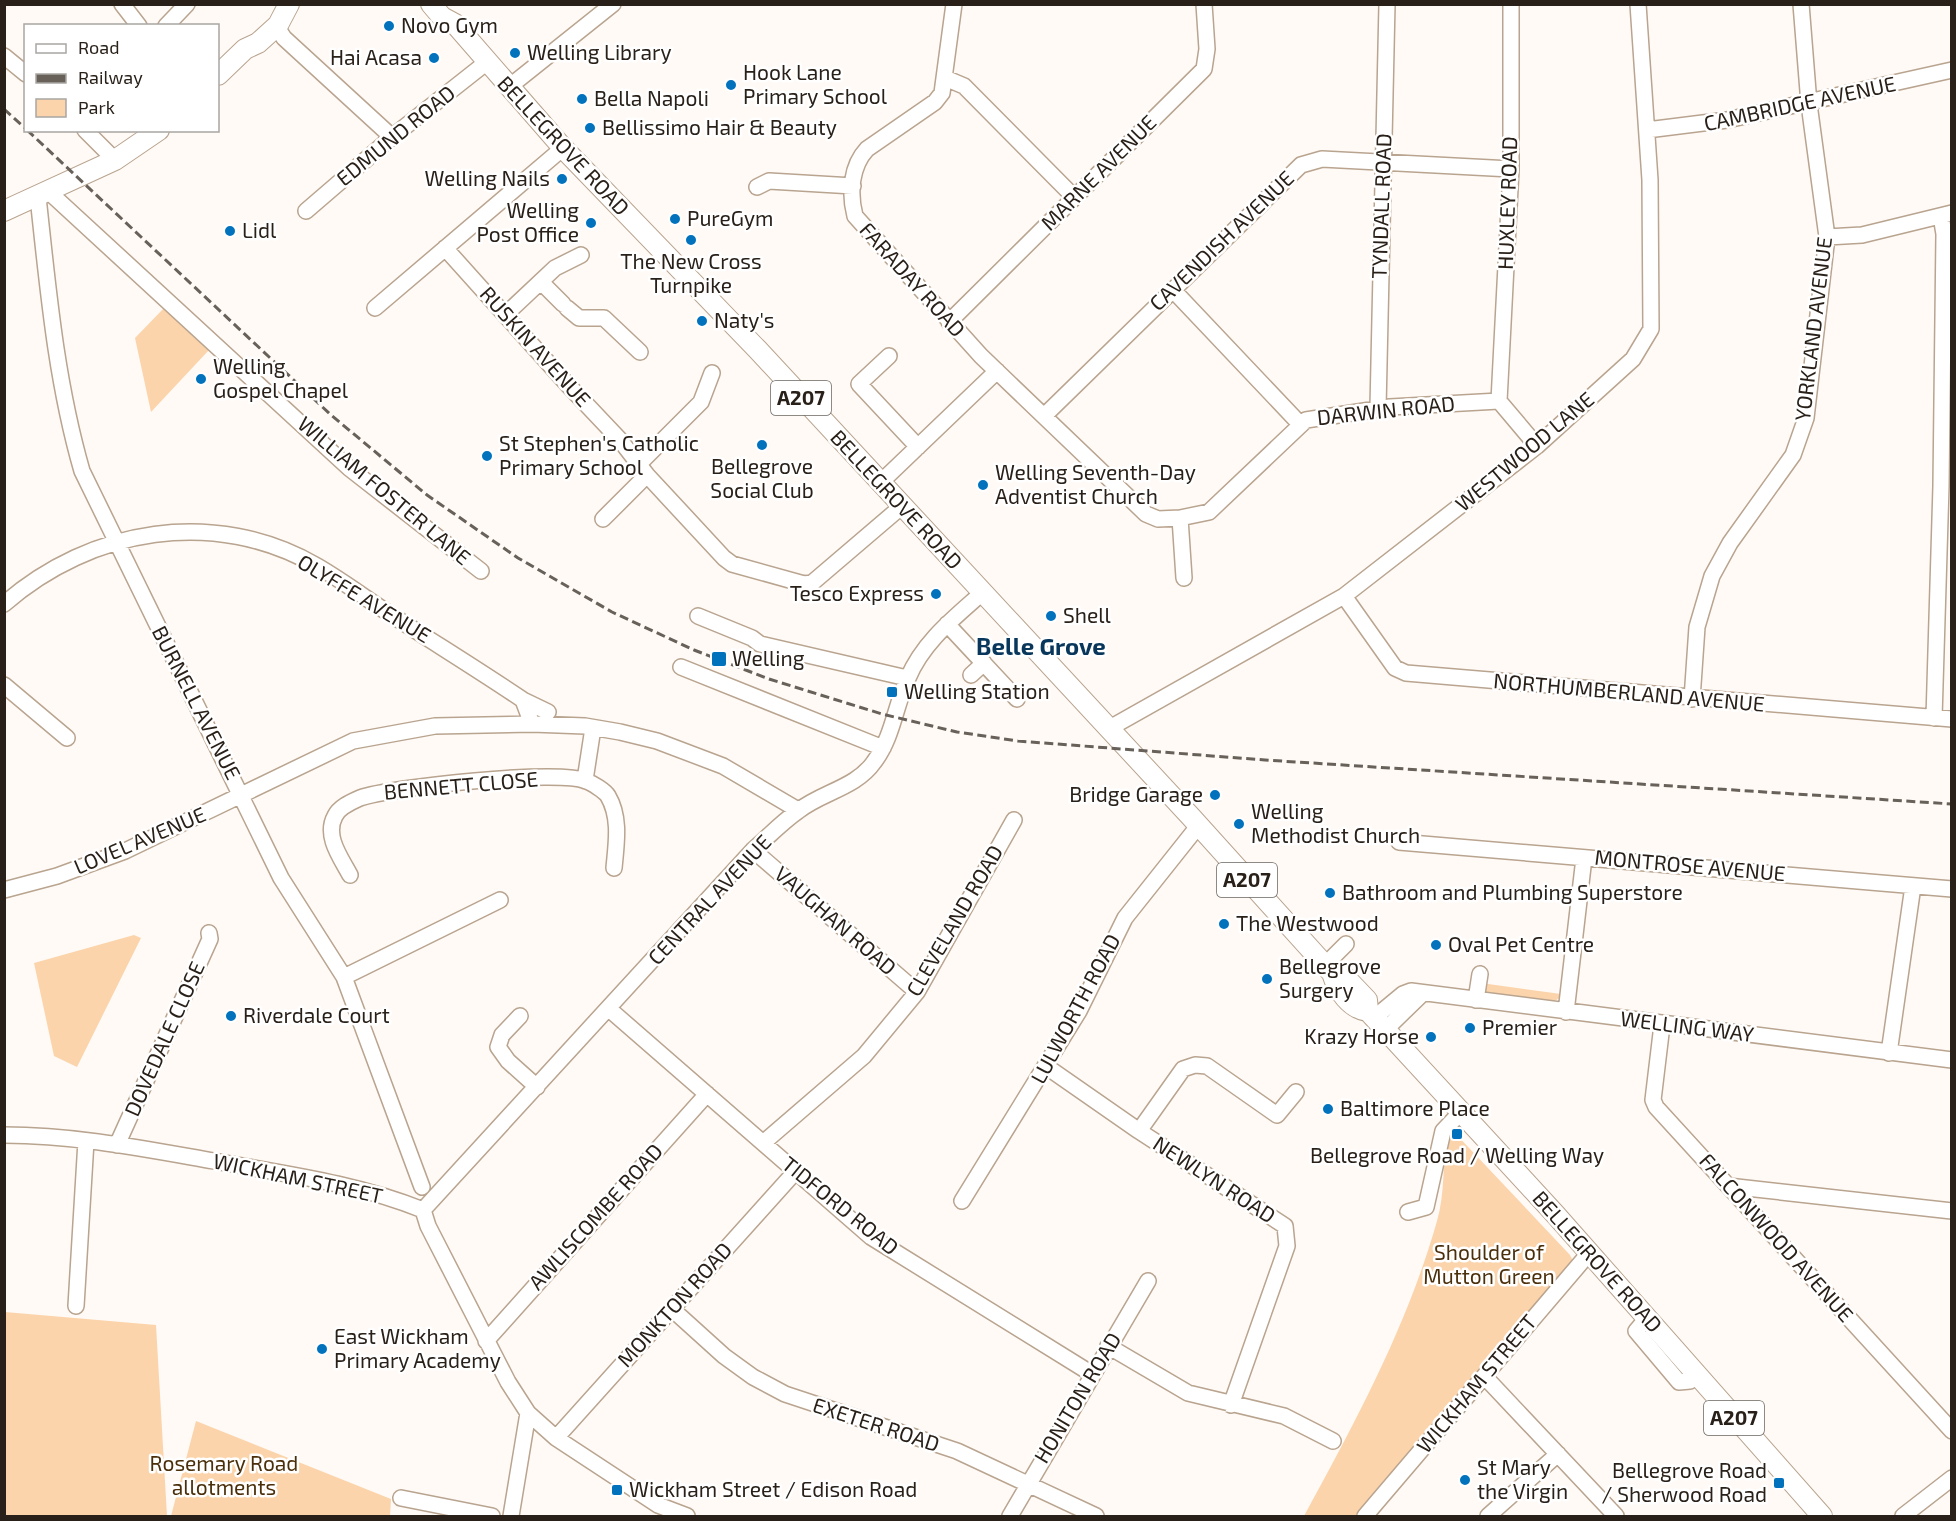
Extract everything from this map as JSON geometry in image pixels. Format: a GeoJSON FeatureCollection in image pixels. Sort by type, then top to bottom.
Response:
{"type":"FeatureCollection","features":[{"type":"Feature","properties":{"kind":"main road","name":"BELLEGROVE ROAD"},"geometry":{"type":"LineString","coordinates":[[431,4],[442,16],[454,24],[563,148],[712,302],[1199,825],[1328,969],[1345,977],[1367,1000],[1376,1020],[1590,1252],[1822,1516]]}},
{"type":"Feature","properties":{"kind":"main road","name":"A207"},"geometry":{"type":"LineString","coordinates":[[447,4],[454,24]]}},
{"type":"Feature","properties":{"kind":"main road"},"geometry":{"type":"LineString","coordinates":[[219,74],[245,49],[250,36],[269,18],[283,14]]}},
{"type":"Feature","properties":{"kind":"main road"},"geometry":{"type":"LineString","coordinates":[[4,211],[115,160],[156,132]]}},
{"type":"Feature","properties":{"kind":"street"},"geometry":{"type":"LineString","coordinates":[[122,4],[137,24]]}},
{"type":"Feature","properties":{"kind":"street"},"geometry":{"type":"LineString","coordinates":[[168,24],[187,4]]}},
{"type":"Feature","properties":{"kind":"street"},"geometry":{"type":"LineString","coordinates":[[509,87],[614,4]]}},
{"type":"Feature","properties":{"kind":"street","name":"FARADAY ROAD"},"geometry":{"type":"LineString","coordinates":[[954,4],[942,93],[935,102],[867,149],[858,159],[852,186],[852,206],[859,224],[997,371]]}},
{"type":"Feature","properties":{"kind":"street","name":"MARNE AVENUE"},"geometry":{"type":"LineString","coordinates":[[949,322],[1204,69],[1207,49],[1204,4]]}},
{"type":"Feature","properties":{"kind":"street","name":"TYNDALL ROAD"},"geometry":{"type":"LineString","coordinates":[[1378,408],[1387,4]]}},
{"type":"Feature","properties":{"kind":"street","name":"HUXLEY ROAD"},"geometry":{"type":"LineString","coordinates":[[1499,401],[1511,169],[1511,4]]}},
{"type":"Feature","properties":{"kind":"street","name":"WESTWOOD LANE"},"geometry":{"type":"LineString","coordinates":[[1108,729],[1344,596],[1537,446],[1633,359],[1651,329],[1651,228],[1638,4]]}},
{"type":"Feature","properties":{"kind":"street","name":"YORKLAND AVENUE"},"geometry":{"type":"LineString","coordinates":[[1692,699],[1697,627],[1712,576],[1730,543],[1793,455],[1806,418],[1827,237],[1809,104],[1801,4]]}},
{"type":"Feature","properties":{"kind":"street"},"geometry":{"type":"LineString","coordinates":[[283,14],[284,38],[392,137]]}},
{"type":"Feature","properties":{"kind":"street"},"geometry":{"type":"LineString","coordinates":[[4,56],[24,72]]}},
{"type":"Feature","properties":{"kind":"street","name":"EDMUND ROAD"},"geometry":{"type":"LineString","coordinates":[[306,211],[392,137],[487,62]]}},
{"type":"Feature","properties":{"kind":"street","name":"CAMBRIDGE AVENUE"},"geometry":{"type":"LineString","coordinates":[[1647,130],[1727,120],[1809,104],[1952,70]]}},
{"type":"Feature","properties":{"kind":"street"},"geometry":{"type":"LineString","coordinates":[[945,78],[964,86],[1074,197]]}},
{"type":"Feature","properties":{"kind":"street"},"geometry":{"type":"LineString","coordinates":[[87,132],[115,160]]}},
{"type":"Feature","properties":{"kind":"street"},"geometry":{"type":"LineString","coordinates":[[375,308],[563,148]]}},
{"type":"Feature","properties":{"kind":"street","name":"CAVENDISH AVENUE"},"geometry":{"type":"LineString","coordinates":[[1044,416],[1301,165],[1322,159],[1511,169]]}},
{"type":"Feature","properties":{"kind":"street"},"geometry":{"type":"LineString","coordinates":[[757,187],[769,181],[852,186]]}},
{"type":"Feature","properties":{"kind":"street","name":"BURNELL AVENUE"},"geometry":{"type":"LineString","coordinates":[[44,194],[49,305],[65,407],[82,471],[243,795],[281,878],[344,977],[422,1187]]}},
{"type":"Feature","properties":{"kind":"street","name":"WILLIAM FOSTER LANE"},"geometry":{"type":"LineString","coordinates":[[44,194],[349,468],[481,571]]}},
{"type":"Feature","properties":{"kind":"street"},"geometry":{"type":"LineString","coordinates":[[1827,237],[1862,235],[1946,214],[1934,718]]}},
{"type":"Feature","properties":{"kind":"street","name":"RUSKIN AVENUE"},"geometry":{"type":"LineString","coordinates":[[445,248],[620,440],[643,470],[732,564],[804,584],[817,581],[901,507]]}},
{"type":"Feature","properties":{"kind":"street"},"geometry":{"type":"LineString","coordinates":[[505,315],[561,265],[581,255]]}},
{"type":"Feature","properties":{"kind":"street"},"geometry":{"type":"LineString","coordinates":[[541,282],[579,318],[604,318],[640,352]]}},
{"type":"Feature","properties":{"kind":"street"},"geometry":{"type":"LineString","coordinates":[[1173,290],[1299,423]]}},
{"type":"Feature","properties":{"kind":"street"},"geometry":{"type":"LineString","coordinates":[[889,356],[859,384],[918,447]]}},
{"type":"Feature","properties":{"kind":"street"},"geometry":{"type":"LineString","coordinates":[[880,483],[997,371]]}},
{"type":"Feature","properties":{"kind":"street","name":"DARWIN ROAD"},"geometry":{"type":"LineString","coordinates":[[997,371],[1146,514],[1158,519],[1180,518],[1209,512],[1299,423],[1310,418],[1378,408],[1499,401]]}},
{"type":"Feature","properties":{"kind":"street"},"geometry":{"type":"LineString","coordinates":[[603,519],[701,402],[711,373]]}},
{"type":"Feature","properties":{"kind":"street"},"geometry":{"type":"LineString","coordinates":[[1499,401],[1537,446]]}},
{"type":"Feature","properties":{"kind":"street"},"geometry":{"type":"LineString","coordinates":[[1180,518],[1184,578]]}},
{"type":"Feature","properties":{"kind":"street","name":"OLYFFE AVENUE"},"geometry":{"type":"LineString","coordinates":[[4,604],[44,575],[116,543],[162,531],[229,534],[271,546],[316,565],[523,700]]}},
{"type":"Feature","properties":{"kind":"street","name":"CENTRAL AVENUE"},"geometry":{"type":"LineString","coordinates":[[423,1210],[753,850],[798,810],[857,780],[874,764],[884,748],[908,678],[931,641],[982,593]]}},
{"type":"Feature","properties":{"kind":"street","name":"NORTHUMBERLAND AVENUE"},"geometry":{"type":"LineString","coordinates":[[1344,596],[1395,668],[1406,673],[1692,699],[1952,719]]}},
{"type":"Feature","properties":{"kind":"street"},"geometry":{"type":"LineString","coordinates":[[698,616],[752,638],[760,644],[908,678]]}},
{"type":"Feature","properties":{"kind":"street"},"geometry":{"type":"LineString","coordinates":[[947,624],[1017,699]]}},
{"type":"Feature","properties":{"kind":"street"},"geometry":{"type":"LineString","coordinates":[[971,675],[984,663]]}},
{"type":"Feature","properties":{"kind":"street"},"geometry":{"type":"LineString","coordinates":[[681,667],[884,748]]}},
{"type":"Feature","properties":{"kind":"street"},"geometry":{"type":"LineString","coordinates":[[4,685],[67,738]]}},
{"type":"Feature","properties":{"kind":"street"},"geometry":{"type":"LineString","coordinates":[[523,700],[532,724]]}},
{"type":"Feature","properties":{"kind":"street","name":"LOVEL AVENUE"},"geometry":{"type":"LineString","coordinates":[[523,700],[552,714],[589,727]]}},
{"type":"Feature","properties":{"kind":"street","name":"LOVEL AVENUE"},"geometry":{"type":"LineString","coordinates":[[4,890],[100,862],[353,741],[435,726],[532,724],[589,727],[639,736],[723,766],[798,810]]}},
{"type":"Feature","properties":{"kind":"street"},"geometry":{"type":"LineString","coordinates":[[589,727],[585,780],[608,795],[618,828],[614,868]]}},
{"type":"Feature","properties":{"kind":"street","name":"BENNETT CLOSE"},"geometry":{"type":"LineString","coordinates":[[350,875],[336,850],[331,828],[340,808],[360,798],[400,790],[524,777],[585,780]]}},
{"type":"Feature","properties":{"kind":"street","name":"CLEVELAND ROAD"},"geometry":{"type":"LineString","coordinates":[[763,1143],[864,1056],[917,992],[1014,820]]}},
{"type":"Feature","properties":{"kind":"street","name":"LULWORTH ROAD"},"geometry":{"type":"LineString","coordinates":[[962,1201],[1047,1067],[1079,1011],[1125,918],[1199,825]]}},
{"type":"Feature","properties":{"kind":"street"},"geometry":{"type":"LineString","coordinates":[[1399,842],[1584,858]]}},
{"type":"Feature","properties":{"kind":"street","name":"VAUGHAN ROAD"},"geometry":{"type":"LineString","coordinates":[[753,850],[917,992]]}},
{"type":"Feature","properties":{"kind":"street","name":"MONTROSE AVENUE"},"geometry":{"type":"LineString","coordinates":[[1566,1012],[1584,858],[1598,857],[1952,889]]}},
{"type":"Feature","properties":{"kind":"street"},"geometry":{"type":"LineString","coordinates":[[1890,1053],[1913,886]]}},
{"type":"Feature","properties":{"kind":"street"},"geometry":{"type":"LineString","coordinates":[[344,977],[500,900]]}},
{"type":"Feature","properties":{"kind":"street","name":"DOVEDALE CLOSE"},"geometry":{"type":"LineString","coordinates":[[117,1145],[210,939],[209,933]]}},
{"type":"Feature","properties":{"kind":"street"},"geometry":{"type":"LineString","coordinates":[[1328,969],[1346,944]]}},
{"type":"Feature","properties":{"kind":"street"},"geometry":{"type":"LineString","coordinates":[[1476,1000],[1480,974]]}},
{"type":"Feature","properties":{"kind":"street","name":"WELLING WAY"},"geometry":{"type":"LineString","coordinates":[[1376,1020],[1422,994],[1952,1060]]}},
{"type":"Feature","properties":{"kind":"street","name":"TIDFORD ROAD"},"geometry":{"type":"LineString","coordinates":[[609,1009],[872,1238],[1092,1374]]}},
{"type":"Feature","properties":{"kind":"street"},"geometry":{"type":"LineString","coordinates":[[520,1016],[502,1035],[498,1047],[508,1061],[537,1087]]}},
{"type":"Feature","properties":{"kind":"street","name":"FALCONWOOD AVENUE"},"geometry":{"type":"LineString","coordinates":[[1662,1025],[1653,1100],[1728,1186],[1952,1431]]}},
{"type":"Feature","properties":{"kind":"street"},"geometry":{"type":"LineString","coordinates":[[1139,1131],[1183,1070],[1195,1065],[1207,1066],[1277,1115],[1296,1092]]}},
{"type":"Feature","properties":{"kind":"street","name":"NEWLYN ROAD"},"geometry":{"type":"LineString","coordinates":[[1047,1067],[1139,1131],[1285,1226],[1287,1246],[1231,1405]]}},
{"type":"Feature","properties":{"kind":"street","name":"AWLISCOMBE ROAD"},"geometry":{"type":"LineString","coordinates":[[486,1341],[706,1094]]}},
{"type":"Feature","properties":{"kind":"street"},"geometry":{"type":"LineString","coordinates":[[1408,1212],[1426,1207],[1443,1131],[1461,1112]]}},
{"type":"Feature","properties":{"kind":"street","name":"WICKHAM STREET"},"geometry":{"type":"LineString","coordinates":[[4,1135],[117,1145],[342,1184],[371,1191],[423,1210]]}},
{"type":"Feature","properties":{"kind":"street"},"geometry":{"type":"LineString","coordinates":[[76,1306],[86,1141]]}},
{"type":"Feature","properties":{"kind":"street","name":"MONKTON ROAD"},"geometry":{"type":"LineString","coordinates":[[556,1438],[795,1172]]}},
{"type":"Feature","properties":{"kind":"street"},"geometry":{"type":"LineString","coordinates":[[1728,1186],[1952,1210]]}},
{"type":"Feature","properties":{"kind":"street"},"geometry":{"type":"LineString","coordinates":[[423,1210],[428,1226],[486,1341],[528,1413],[556,1438],[657,1511],[687,1516]]}},
{"type":"Feature","properties":{"kind":"street","name":"WICKHAM STREET"},"geometry":{"type":"LineString","coordinates":[[1365,1516],[1590,1252]]}},
{"type":"Feature","properties":{"kind":"street","name":"HONITON ROAD"},"geometry":{"type":"LineString","coordinates":[[1010,1516],[1148,1281]]}},
{"type":"Feature","properties":{"kind":"street","name":"EXETER ROAD"},"geometry":{"type":"LineString","coordinates":[[672,1309],[724,1356],[753,1377],[785,1394],[957,1451],[1096,1516]]}},
{"type":"Feature","properties":{"kind":"street"},"geometry":{"type":"LineString","coordinates":[[1108,1346],[1188,1393],[1284,1416],[1333,1441]]}},
{"type":"Feature","properties":{"kind":"street"},"geometry":{"type":"LineString","coordinates":[[1485,1377],[1616,1516]]}},
{"type":"Feature","properties":{"kind":"street"},"geometry":{"type":"LineString","coordinates":[[511,1516],[528,1413]]}},
{"type":"Feature","properties":{"kind":"street"},"geometry":{"type":"LineString","coordinates":[[1488,1516],[1558,1454]]}},
{"type":"Feature","properties":{"kind":"street"},"geometry":{"type":"LineString","coordinates":[[1903,1516],[1952,1478]]}},
{"type":"Feature","properties":{"kind":"street"},"geometry":{"type":"LineString","coordinates":[[401,1498],[492,1516]]}},
{"type":"Feature","properties":{"kind":"green space"},"geometry":{"type":"Polygon","coordinates":[[[164,308],[209,350],[151,412],[135,338],[164,308]]]}},
{"type":"Feature","properties":{"kind":"green space"},"geometry":{"type":"Polygon","coordinates":[[[134,935],[141,938],[77,1067],[54,1056],[34,963],[134,935]]]}},
{"type":"Feature","properties":{"kind":"green space"},"geometry":{"type":"Polygon","coordinates":[[[1481,983],[1561,994],[1562,996],[1552,1003],[1539,999],[1486,992],[1481,983]]]}},
{"type":"Feature","properties":{"kind":"green space","name":"Shoulder of Mutton Green"},"geometry":{"type":"Polygon","coordinates":[[[1453,1131],[1570,1255],[1574,1263],[1356,1516],[1304,1516],[1361,1409],[1411,1297],[1440,1211],[1446,1134],[1453,1131]]]}},
{"type":"Feature","properties":{"kind":"green space"},"geometry":{"type":"Polygon","coordinates":[[[5,1312],[156,1325],[167,1516],[5,1516],[5,1312]]]}},
{"type":"Feature","properties":{"kind":"green space","name":"Rosemary Road allotments"},"geometry":{"type":"Polygon","coordinates":[[[196,1421],[391,1499],[390,1516],[171,1516],[196,1421]]]}},
{"type":"Feature","properties":{"kind":"railway"},"geometry":{"type":"LineString","coordinates":[[4,109],[24,127]]}},
{"type":"Feature","properties":{"kind":"railway"},"geometry":{"type":"LineString","coordinates":[[29,132],[331,415],[427,495],[518,558],[612,612],[694,650],[769,679],[882,714],[957,732],[1018,741],[1265,760],[1952,804]]}},
{"type":"Feature","properties":{"kind":"place","name":"Novo Gym"},"geometry":{"type":"Point","coordinates":[389,26]}},
{"type":"Feature","properties":{"kind":"place","name":"Welling Library"},"geometry":{"type":"Point","coordinates":[515,53]}},
{"type":"Feature","properties":{"kind":"place","name":"Hai Acasa"},"geometry":{"type":"Point","coordinates":[434,58]}},
{"type":"Feature","properties":{"kind":"place","name":"Hook Lane Primary School"},"geometry":{"type":"Point","coordinates":[731,85]}},
{"type":"Feature","properties":{"kind":"place","name":"Bella Napoli"},"geometry":{"type":"Point","coordinates":[582,99]}},
{"type":"Feature","properties":{"kind":"place","name":"Bellissimo Hair & Beauty"},"geometry":{"type":"Point","coordinates":[590,128]}},
{"type":"Feature","properties":{"kind":"place","name":"Welling Nails"},"geometry":{"type":"Point","coordinates":[562,179]}},
{"type":"Feature","properties":{"kind":"place","name":"PureGym"},"geometry":{"type":"Point","coordinates":[675,219]}},
{"type":"Feature","properties":{"kind":"place","name":"Welling Post Office"},"geometry":{"type":"Point","coordinates":[591,223]}},
{"type":"Feature","properties":{"kind":"place","name":"Lidl"},"geometry":{"type":"Point","coordinates":[230,231]}},
{"type":"Feature","properties":{"kind":"place","name":"The New Cross Turnpike"},"geometry":{"type":"Point","coordinates":[691,240]}},
{"type":"Feature","properties":{"kind":"place","name":"Naty's"},"geometry":{"type":"Point","coordinates":[702,321]}},
{"type":"Feature","properties":{"kind":"place","name":"Welling Gospel Chapel"},"geometry":{"type":"Point","coordinates":[201,379]}},
{"type":"Feature","properties":{"kind":"place","name":"Bellegrove Social Club"},"geometry":{"type":"Point","coordinates":[762,445]}},
{"type":"Feature","properties":{"kind":"place","name":"St Stephen's Catholic Primary School"},"geometry":{"type":"Point","coordinates":[487,456]}},
{"type":"Feature","properties":{"kind":"place","name":"Welling Seventh-Day Adventist Church"},"geometry":{"type":"Point","coordinates":[983,485]}},
{"type":"Feature","properties":{"kind":"place","name":"Tesco Express"},"geometry":{"type":"Point","coordinates":[936,594]}},
{"type":"Feature","properties":{"kind":"place","name":"Shell"},"geometry":{"type":"Point","coordinates":[1051,616]}},
{"type":"Feature","properties":{"kind":"place","name":"Welling"},"geometry":{"type":"Point","coordinates":[719,659]}},
{"type":"Feature","properties":{"kind":"place","name":"Welling Station"},"geometry":{"type":"Point","coordinates":[892,692]}},
{"type":"Feature","properties":{"kind":"place","name":"Bridge Garage"},"geometry":{"type":"Point","coordinates":[1215,795]}},
{"type":"Feature","properties":{"kind":"place","name":"Welling Methodist Church"},"geometry":{"type":"Point","coordinates":[1239,824]}},
{"type":"Feature","properties":{"kind":"place","name":"Bathroom and Plumbing Superstore"},"geometry":{"type":"Point","coordinates":[1330,893]}},
{"type":"Feature","properties":{"kind":"place","name":"The Westwood"},"geometry":{"type":"Point","coordinates":[1224,924]}},
{"type":"Feature","properties":{"kind":"place","name":"Oval Pet Centre"},"geometry":{"type":"Point","coordinates":[1436,945]}},
{"type":"Feature","properties":{"kind":"place","name":"Bellegrove Surgery"},"geometry":{"type":"Point","coordinates":[1267,979]}},
{"type":"Feature","properties":{"kind":"place","name":"Riverdale Court"},"geometry":{"type":"Point","coordinates":[231,1016]}},
{"type":"Feature","properties":{"kind":"place","name":"Premier"},"geometry":{"type":"Point","coordinates":[1470,1028]}},
{"type":"Feature","properties":{"kind":"place","name":"Krazy Horse"},"geometry":{"type":"Point","coordinates":[1431,1037]}},
{"type":"Feature","properties":{"kind":"place","name":"Baltimore Place"},"geometry":{"type":"Point","coordinates":[1328,1109]}},
{"type":"Feature","properties":{"kind":"place","name":"Bellegrove Road / Welling Way"},"geometry":{"type":"Point","coordinates":[1457,1134]}},
{"type":"Feature","properties":{"kind":"place","name":"East Wickham Primary Academy"},"geometry":{"type":"Point","coordinates":[322,1349]}},
{"type":"Feature","properties":{"kind":"place","name":"St Mary the Virgin"},"geometry":{"type":"Point","coordinates":[1465,1480]}},
{"type":"Feature","properties":{"kind":"place","name":"Bellegrove Road / Sherwood Road"},"geometry":{"type":"Point","coordinates":[1779,1483]}},
{"type":"Feature","properties":{"kind":"place","name":"Wickham Street / Edison Road"},"geometry":{"type":"Point","coordinates":[617,1490]}},
{"type":"Feature","properties":{"kind":"district","name":"Belle Grove"},"geometry":{"type":"Point","coordinates":[1041,647]}}]}
